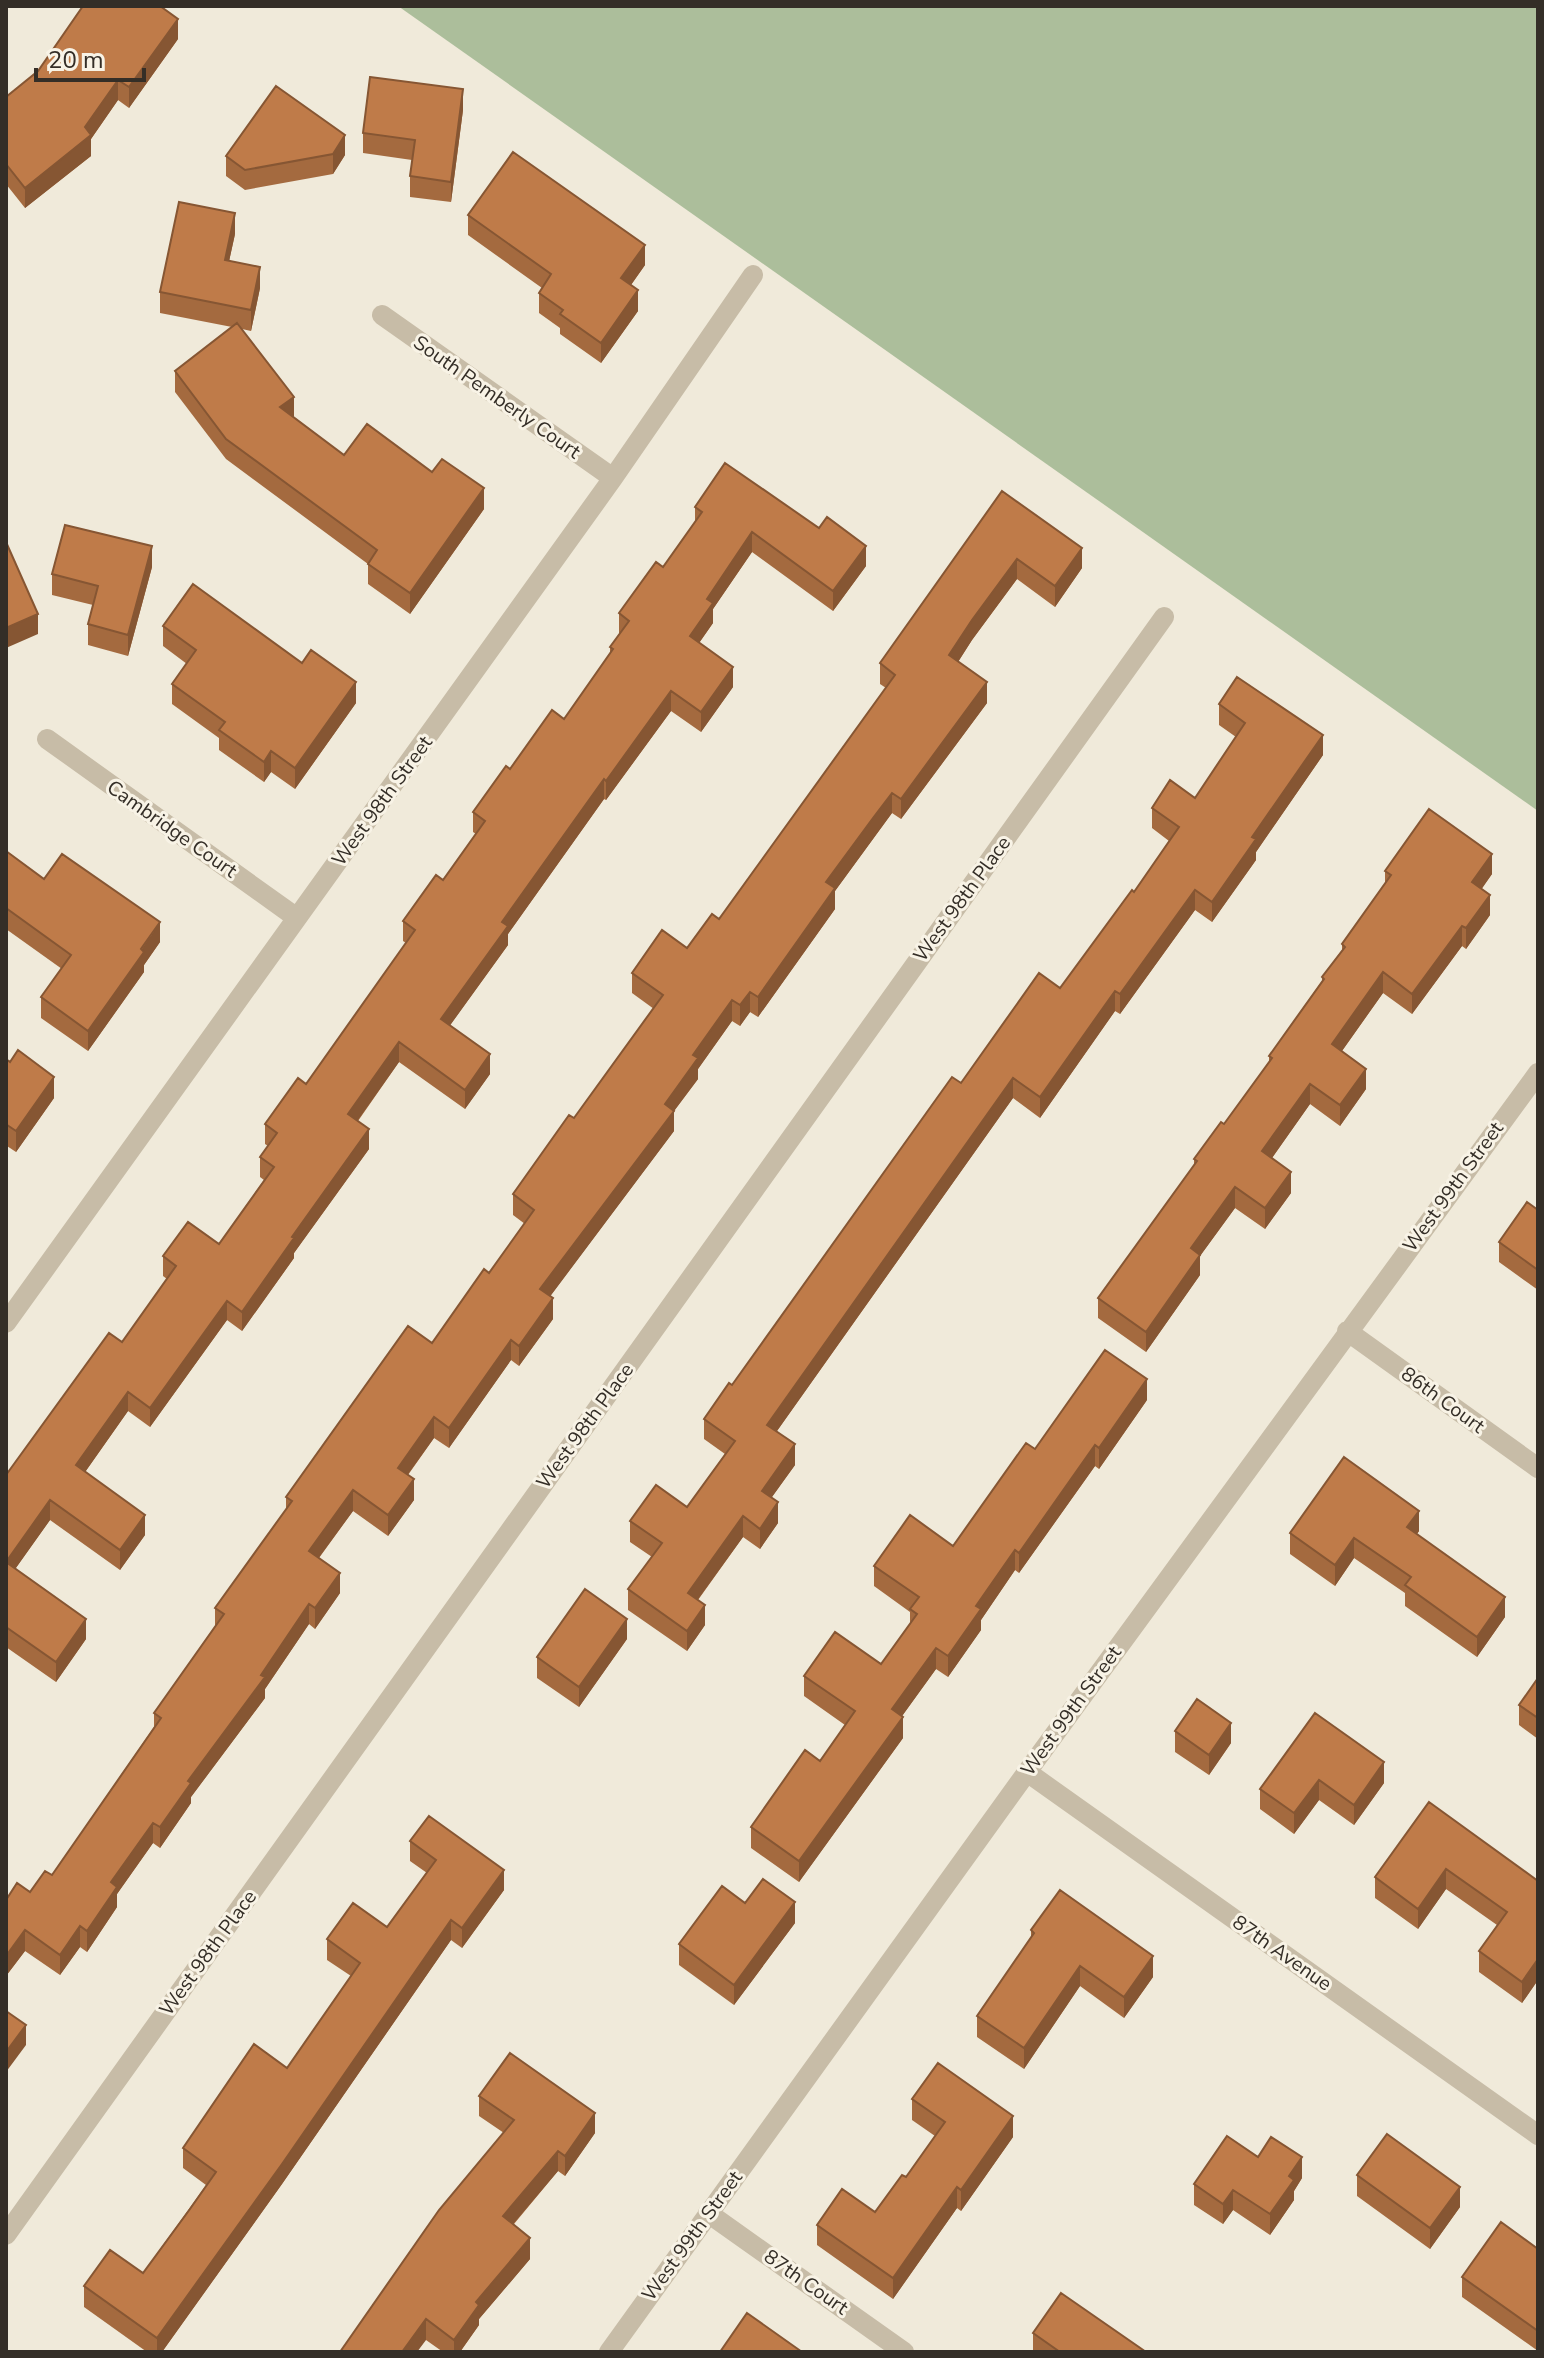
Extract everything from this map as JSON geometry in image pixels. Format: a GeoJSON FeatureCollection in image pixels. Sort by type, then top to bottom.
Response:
{"type":"FeatureCollection","features":[{"type":"Feature","properties":{"kind":"street","name":"West 98th Street"},"geometry":{"type":"LineString","coordinates":[[6,1323],[613,478],[753,275]]}},
{"type":"Feature","properties":{"kind":"street","name":"South Pemberly Court"},"geometry":{"type":"LineString","coordinates":[[382,315],[613,478]]}},
{"type":"Feature","properties":{"kind":"street","name":"West 98th Place"},"geometry":{"type":"LineString","coordinates":[[6,2235],[1164,617]]}},
{"type":"Feature","properties":{"kind":"street","name":"Cambridge Court"},"geometry":{"type":"LineString","coordinates":[[47,739],[297,918]]}},
{"type":"Feature","properties":{"kind":"street","name":"West 99th Street"},"geometry":{"type":"LineString","coordinates":[[609,2352],[1347,1331],[1538,1073]]}},
{"type":"Feature","properties":{"kind":"street","name":"86th Court"},"geometry":{"type":"LineString","coordinates":[[1347,1331],[1538,1468]]}},
{"type":"Feature","properties":{"kind":"street","name":"87th Avenue"},"geometry":{"type":"LineString","coordinates":[[1027,1772],[1538,2135]]}},
{"type":"Feature","properties":{"kind":"street","name":"87th Court"},"geometry":{"type":"LineString","coordinates":[[708,2213],[904,2352]]}},
{"type":"Feature","properties":{"kind":"green space"},"geometry":{"type":"Polygon","coordinates":[[[398,6],[1538,6],[1538,811],[398,6]]]}},
{"type":"Feature","properties":{"kind":"building"},"geometry":{"type":"Polygon","coordinates":[[[83,6],[160,6],[178,19],[129,87],[118,80],[85,127],[91,135],[25,188],[6,164],[6,97],[38,71],[83,6]]]}},
{"type":"Feature","properties":{"kind":"building"},"geometry":{"type":"Polygon","coordinates":[[[370,77],[463,89],[451,182],[410,176],[415,140],[363,133],[370,77]]]}},
{"type":"Feature","properties":{"kind":"building"},"geometry":{"type":"Polygon","coordinates":[[[276,86],[345,135],[333,154],[245,170],[226,156],[276,86]]]}},
{"type":"Feature","properties":{"kind":"building"},"geometry":{"type":"Polygon","coordinates":[[[513,152],[645,245],[621,278],[638,290],[601,343],[560,314],[563,310],[539,293],[551,274],[468,215],[513,152]]]}},
{"type":"Feature","properties":{"kind":"building"},"geometry":{"type":"Polygon","coordinates":[[[179,202],[235,213],[225,260],[260,267],[251,310],[160,292],[179,202]]]}},
{"type":"Feature","properties":{"kind":"building"},"geometry":{"type":"Polygon","coordinates":[[[237,323],[294,397],[280,407],[344,455],[367,424],[432,472],[442,459],[484,488],[410,593],[368,564],[377,550],[226,439],[175,371],[237,323]]]}},
{"type":"Feature","properties":{"kind":"building"},"geometry":{"type":"Polygon","coordinates":[[[725,463],[819,528],[827,517],[866,546],[833,591],[752,532],[707,599],[713,603],[690,636],[733,667],[701,712],[671,691],[502,922],[508,926],[441,1019],[490,1054],[465,1090],[399,1042],[348,1114],[369,1129],[242,1312],[227,1301],[150,1408],[128,1392],[76,1465],[145,1515],[120,1550],[50,1500],[6,1562],[6,1475],[109,1333],[122,1342],[176,1266],[163,1256],[188,1222],[219,1244],[274,1167],[260,1157],[277,1133],[265,1124],[298,1078],[306,1084],[415,930],[403,921],[436,875],[443,880],[485,821],[473,812],[506,766],[510,769],[552,710],[564,719],[613,649],[610,647],[629,621],[619,613],[656,562],[663,567],[702,512],[695,507],[725,463]]]}},
{"type":"Feature","properties":{"kind":"building"},"geometry":{"type":"Polygon","coordinates":[[[1002,491],[1082,548],[1055,586],[1017,559],[972,620],[949,655],[987,682],[901,799],[892,793],[826,882],[835,888],[758,997],[750,992],[740,1005],[732,1000],[693,1055],[698,1058],[665,1104],[674,1111],[540,1289],[553,1298],[519,1346],[511,1340],[449,1428],[434,1417],[398,1468],[414,1479],[388,1515],[353,1490],[309,1551],[340,1573],[315,1608],[309,1604],[261,1675],[265,1677],[188,1781],[191,1783],[160,1827],[153,1823],[111,1882],[117,1887],[87,1931],[80,1926],[60,1955],[25,1930],[6,1956],[6,1900],[17,1883],[30,1892],[45,1871],[52,1875],[161,1718],[154,1713],[224,1614],[215,1608],[292,1501],[286,1497],[408,1326],[432,1343],[484,1269],[489,1273],[534,1210],[513,1194],[569,1115],[574,1118],[663,995],[632,973],[662,930],[687,948],[712,914],[719,919],[895,675],[880,663],[1002,491]]]}},
{"type":"Feature","properties":{"kind":"building"},"geometry":{"type":"Polygon","coordinates":[[[65,525],[152,546],[128,635],[88,624],[98,586],[52,574],[65,525]]]}},
{"type":"Feature","properties":{"kind":"building"},"geometry":{"type":"Polygon","coordinates":[[[6,542],[38,614],[6,628],[6,542]]]}},
{"type":"Feature","properties":{"kind":"building"},"geometry":{"type":"Polygon","coordinates":[[[193,584],[302,663],[311,650],[356,682],[295,768],[271,751],[264,762],[219,730],[225,722],[172,684],[196,650],[163,626],[193,584]]]}},
{"type":"Feature","properties":{"kind":"building"},"geometry":{"type":"Polygon","coordinates":[[[1237,677],[1323,735],[1252,837],[1256,839],[1212,902],[1195,890],[1120,994],[1115,991],[1040,1097],[1013,1078],[767,1425],[795,1444],[762,1491],[778,1502],[760,1529],[743,1516],[688,1593],[705,1605],[687,1631],[628,1589],[662,1543],[630,1521],[656,1485],[687,1507],[735,1441],[704,1419],[729,1383],[732,1385],[952,1077],[961,1083],[1039,973],[1060,988],[1132,890],[1134,892],[1179,827],[1152,808],[1170,780],[1195,798],[1245,723],[1219,704],[1237,677]]]}},
{"type":"Feature","properties":{"kind":"building"},"geometry":{"type":"Polygon","coordinates":[[[1429,809],[1492,854],[1472,882],[1490,895],[1466,928],[1462,926],[1412,994],[1383,972],[1332,1044],[1366,1069],[1340,1105],[1310,1084],[1262,1151],[1291,1172],[1265,1208],[1235,1187],[1191,1248],[1200,1255],[1146,1332],[1098,1298],[1197,1161],[1194,1159],[1272,1058],[1269,1056],[1324,979],[1322,977],[1345,947],[1342,944],[1391,875],[1385,871],[1429,809]]]}},
{"type":"Feature","properties":{"kind":"building"},"geometry":{"type":"Polygon","coordinates":[[[6,851],[44,879],[62,854],[160,922],[141,949],[144,952],[88,1031],[41,997],[71,955],[6,908],[6,851]]]}},
{"type":"Feature","properties":{"kind":"building"},"geometry":{"type":"Polygon","coordinates":[[[18,1050],[54,1077],[16,1131],[6,1127],[6,1059],[10,1062],[18,1050]]]}},
{"type":"Feature","properties":{"kind":"building"},"geometry":{"type":"Polygon","coordinates":[[[1527,1202],[1538,1210],[1538,1270],[1499,1242],[1527,1202]]]}},
{"type":"Feature","properties":{"kind":"building"},"geometry":{"type":"Polygon","coordinates":[[[1105,1350],[1147,1379],[1099,1448],[1095,1445],[1019,1553],[1015,1550],[976,1606],[981,1609],[948,1656],[936,1648],[892,1709],[903,1717],[799,1861],[751,1827],[805,1750],[820,1761],[855,1711],[804,1676],[835,1632],[881,1664],[917,1614],[910,1609],[919,1597],[874,1566],[910,1515],[953,1546],[1026,1443],[1035,1449],[1105,1350]]]}},
{"type":"Feature","properties":{"kind":"building"},"geometry":{"type":"Polygon","coordinates":[[[1344,1457],[1419,1511],[1407,1527],[1505,1597],[1477,1637],[1405,1585],[1411,1577],[1354,1538],[1335,1565],[1290,1533],[1344,1457]]]}},
{"type":"Feature","properties":{"kind":"building"},"geometry":{"type":"Polygon","coordinates":[[[6,1562],[86,1619],[56,1662],[6,1627],[6,1562]]]}},
{"type":"Feature","properties":{"kind":"building"},"geometry":{"type":"Polygon","coordinates":[[[585,1589],[627,1619],[579,1687],[537,1657],[585,1589]]]}},
{"type":"Feature","properties":{"kind":"building"},"geometry":{"type":"Polygon","coordinates":[[[1538,1678],[1538,1718],[1519,1705],[1538,1678]]]}},
{"type":"Feature","properties":{"kind":"building"},"geometry":{"type":"Polygon","coordinates":[[[1197,1699],[1231,1723],[1209,1755],[1175,1731],[1197,1699]]]}},
{"type":"Feature","properties":{"kind":"building"},"geometry":{"type":"Polygon","coordinates":[[[1315,1713],[1384,1762],[1354,1805],[1319,1780],[1294,1813],[1260,1789],[1315,1713]]]}},
{"type":"Feature","properties":{"kind":"building"},"geometry":{"type":"Polygon","coordinates":[[[1429,1802],[1538,1881],[1538,1959],[1522,1982],[1479,1951],[1507,1912],[1446,1869],[1418,1909],[1375,1877],[1429,1802]]]}},
{"type":"Feature","properties":{"kind":"building"},"geometry":{"type":"Polygon","coordinates":[[[429,1816],[504,1870],[462,1928],[451,1920],[157,2338],[84,2286],[110,2250],[143,2273],[190,2209],[216,2172],[183,2148],[254,2044],[287,2068],[360,1963],[327,1939],[353,1903],[387,1927],[436,1860],[410,1841],[429,1816]]]}},
{"type":"Feature","properties":{"kind":"building"},"geometry":{"type":"Polygon","coordinates":[[[763,1879],[795,1902],[734,1985],[679,1944],[722,1886],[745,1903],[763,1879]]]}},
{"type":"Feature","properties":{"kind":"building"},"geometry":{"type":"Polygon","coordinates":[[[1060,1890],[1153,1956],[1124,1997],[1080,1966],[1024,2048],[977,2016],[1060,1890]]]}},
{"type":"Feature","properties":{"kind":"building"},"geometry":{"type":"Polygon","coordinates":[[[6,2011],[26,2025],[6,2052],[6,2011]]]}},
{"type":"Feature","properties":{"kind":"building"},"geometry":{"type":"Polygon","coordinates":[[[510,2053],[595,2113],[565,2156],[558,2151],[503,2216],[530,2238],[476,2302],[479,2305],[454,2340],[426,2319],[402,2352],[340,2352],[439,2210],[514,2120],[479,2096],[510,2053]]]}},
{"type":"Feature","properties":{"kind":"building"},"geometry":{"type":"Polygon","coordinates":[[[938,2063],[1013,2116],[961,2190],[957,2187],[893,2278],[817,2225],[842,2189],[875,2212],[902,2175],[906,2177],[945,2122],[912,2099],[938,2063]]]}},
{"type":"Feature","properties":{"kind":"building"},"geometry":{"type":"Polygon","coordinates":[[[1387,2134],[1460,2187],[1430,2228],[1357,2175],[1387,2134]]]}},
{"type":"Feature","properties":{"kind":"building"},"geometry":{"type":"Polygon","coordinates":[[[1227,2136],[1258,2157],[1271,2137],[1302,2157],[1289,2176],[1294,2180],[1270,2214],[1233,2190],[1223,2204],[1194,2184],[1227,2136]]]}},
{"type":"Feature","properties":{"kind":"building"},"geometry":{"type":"Polygon","coordinates":[[[1501,2222],[1538,2249],[1538,2331],[1462,2277],[1501,2222]]]}},
{"type":"Feature","properties":{"kind":"building"},"geometry":{"type":"Polygon","coordinates":[[[1061,2293],[1146,2352],[1060,2352],[1033,2333],[1061,2293]]]}},
{"type":"Feature","properties":{"kind":"building"},"geometry":{"type":"Polygon","coordinates":[[[747,2313],[802,2352],[720,2352],[747,2313]]]}}]}
